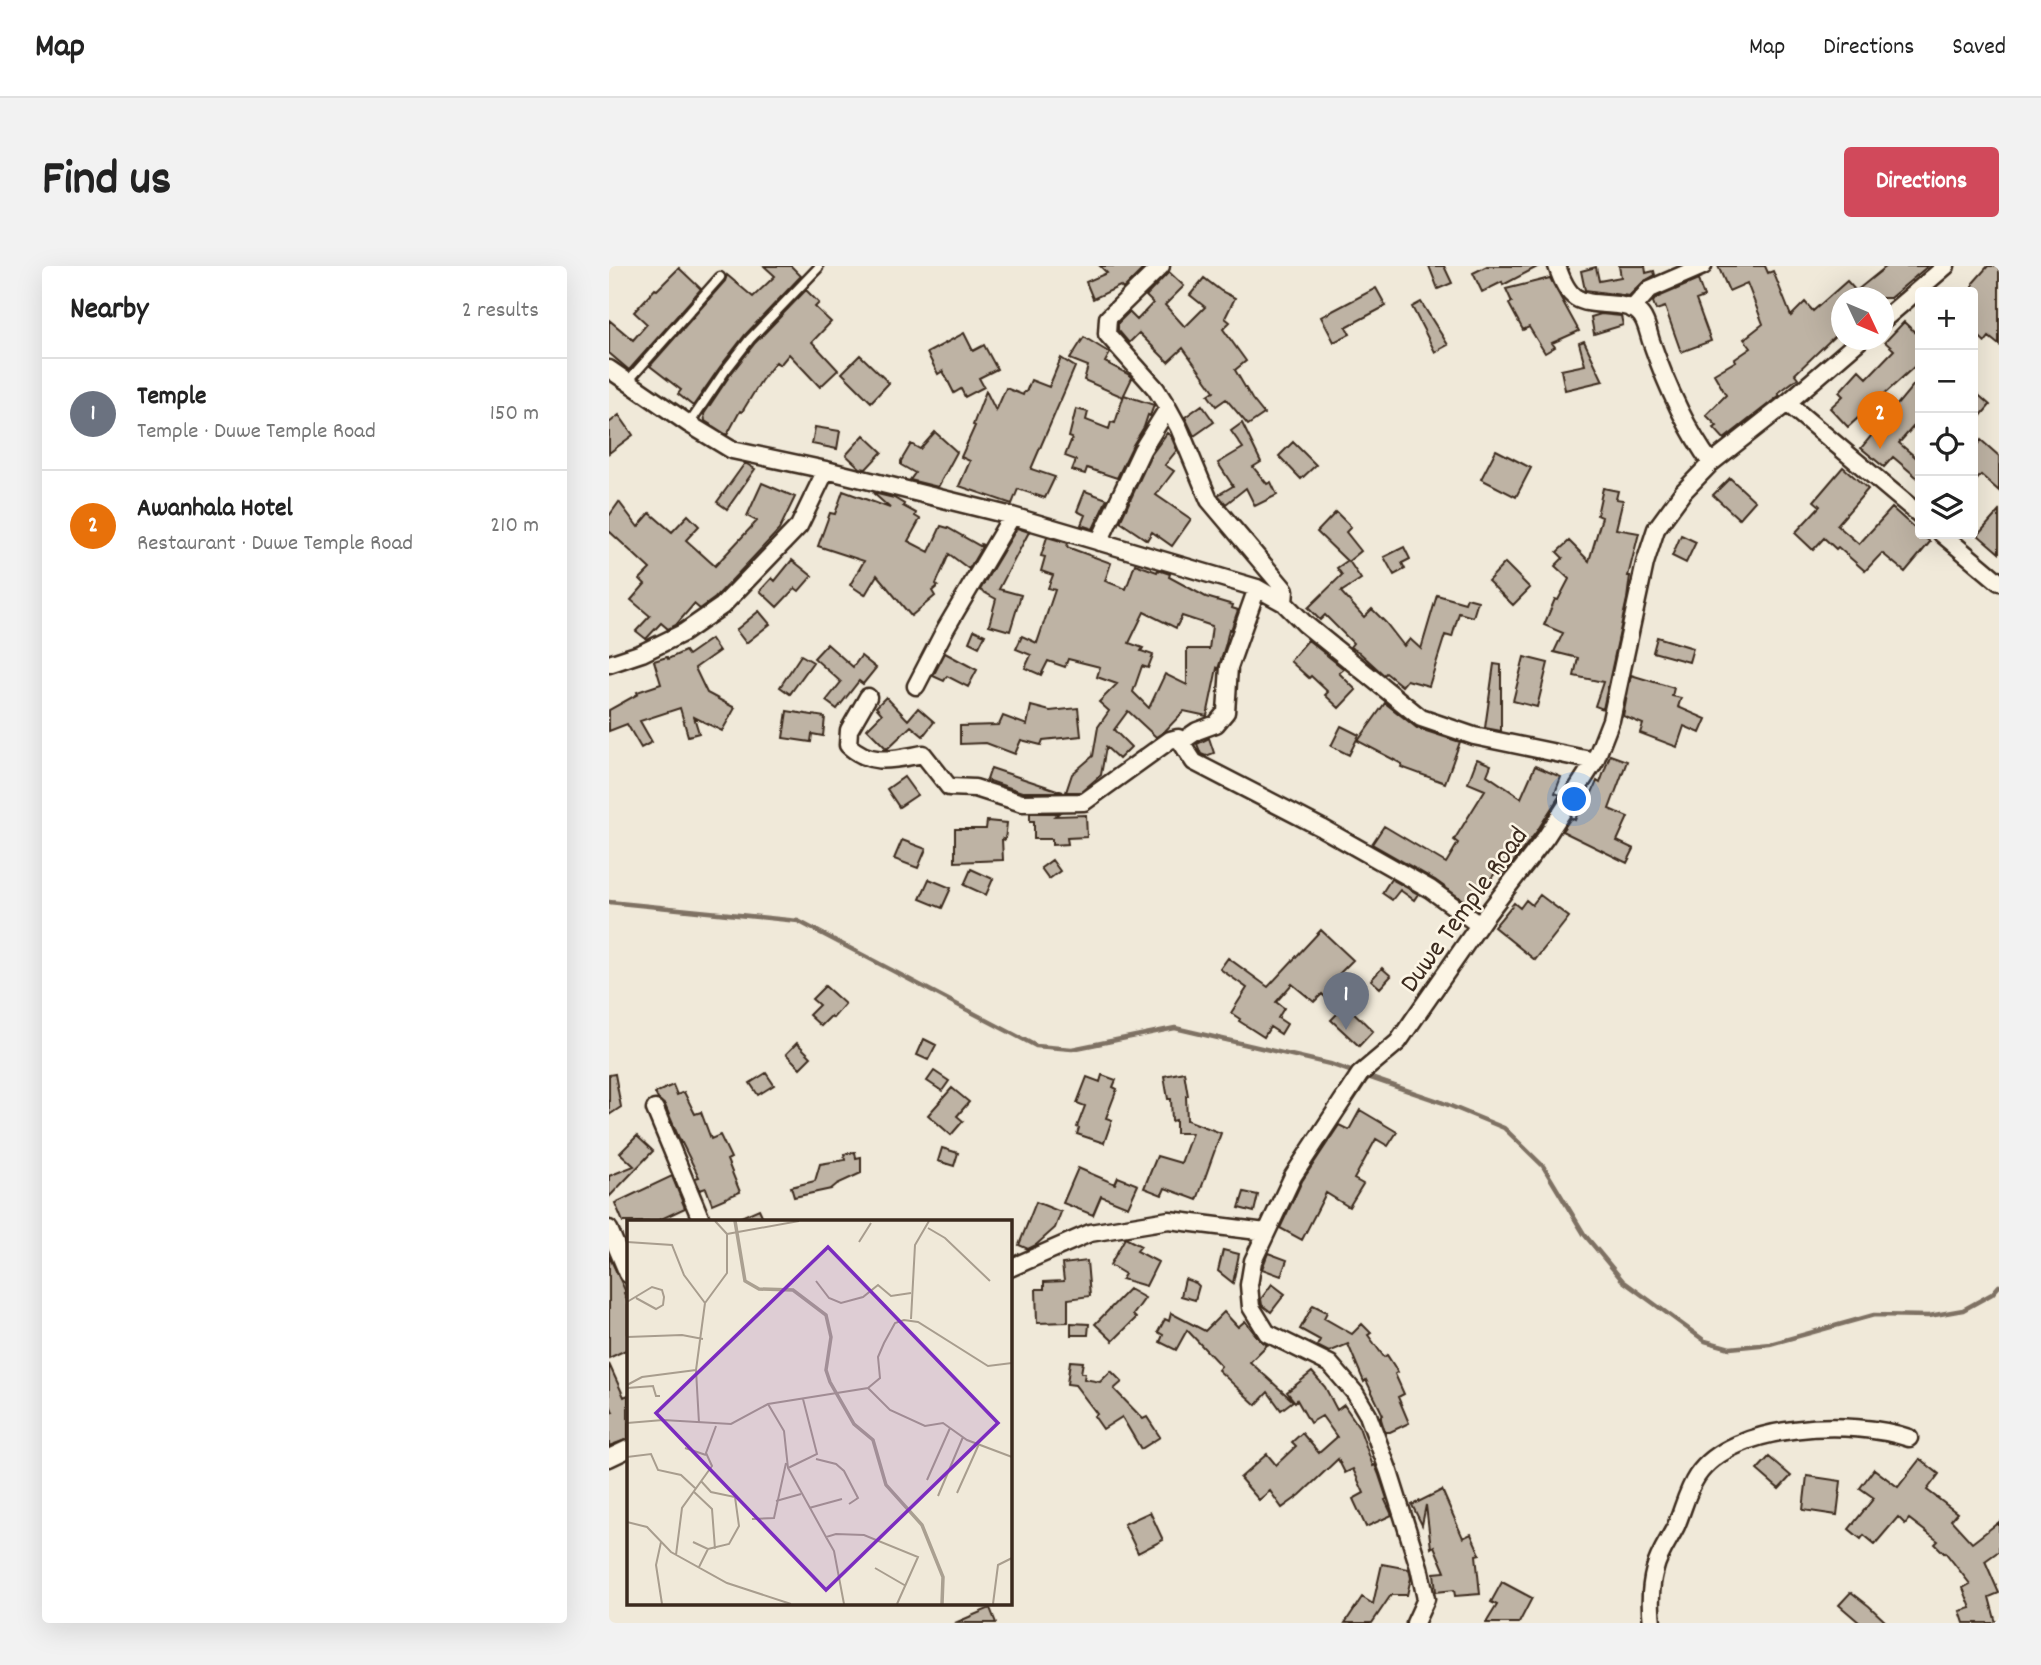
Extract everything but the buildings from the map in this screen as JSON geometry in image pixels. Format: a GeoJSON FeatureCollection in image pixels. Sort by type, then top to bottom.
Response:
{"type":"FeatureCollection","features":[{"type":"Feature","properties":{"kind":"street"},"geometry":{"type":"LineString","coordinates":[[1161,266],[1108,318],[1107,334],[1156,389],[1179,428],[1209,500],[1285,590],[1284,603]]}},
{"type":"Feature","properties":{"kind":"street"},"geometry":{"type":"LineString","coordinates":[[1557,266],[1563,284],[1572,297],[1584,302],[1626,306],[1639,312],[1647,326],[1669,390],[1697,444],[1711,463]]}},
{"type":"Feature","properties":{"kind":"street"},"geometry":{"type":"LineString","coordinates":[[1632,309],[1650,289],[1703,266]]}},
{"type":"Feature","properties":{"kind":"street"},"geometry":{"type":"LineString","coordinates":[[1894,311],[1946,266]]}},
{"type":"Feature","properties":{"kind":"street","name":"Duwe Temple Road"},"geometry":{"type":"LineString","coordinates":[[1415,1623],[1426,1599],[1419,1567],[1368,1415],[1356,1393],[1330,1364],[1267,1333],[1258,1321],[1251,1307],[1249,1285],[1254,1261],[1293,1176],[1360,1074],[1398,1042],[1479,925],[1546,837],[1595,761],[1611,720],[1645,563],[1656,529],[1683,492],[1711,463],[1848,350]]}},
{"type":"Feature","properties":{"kind":"street"},"geometry":{"type":"LineString","coordinates":[[609,369],[732,450],[1012,516],[1257,588],[1284,603],[1305,624],[1421,718],[1474,736],[1595,761]]}},
{"type":"Feature","properties":{"kind":"street"},"geometry":{"type":"LineString","coordinates":[[1787,403],[1915,511]]}},
{"type":"Feature","properties":{"kind":"street"},"geometry":{"type":"LineString","coordinates":[[1098,542],[1142,450],[1168,408]]}},
{"type":"Feature","properties":{"kind":"street"},"geometry":{"type":"LineString","coordinates":[[609,664],[642,653],[683,633],[722,606],[799,526],[826,470]]}},
{"type":"Feature","properties":{"kind":"street"},"geometry":{"type":"LineString","coordinates":[[916,686],[946,628],[1012,516]]}},
{"type":"Feature","properties":{"kind":"street"},"geometry":{"type":"LineString","coordinates":[[1948,539],[1999,582]]}},
{"type":"Feature","properties":{"kind":"street"},"geometry":{"type":"LineString","coordinates":[[1181,742],[1197,731],[1216,724],[1226,712],[1229,667],[1257,588]]}},
{"type":"Feature","properties":{"kind":"street"},"geometry":{"type":"LineString","coordinates":[[868,697],[849,730],[848,745],[859,755],[883,761],[923,754],[949,788],[975,788],[1022,803],[1084,802],[1170,740],[1178,738],[1194,762],[1322,828],[1418,882],[1479,925]]}},
{"type":"Feature","properties":{"kind":"street"},"geometry":{"type":"LineString","coordinates":[[655,1109],[701,1220]]}},
{"type":"Feature","properties":{"kind":"street"},"geometry":{"type":"LineString","coordinates":[[1011,1268],[1090,1233],[1169,1220],[1266,1232]]}},
{"type":"Feature","properties":{"kind":"street"},"geometry":{"type":"LineString","coordinates":[[609,1228],[627,1272]]}},
{"type":"Feature","properties":{"kind":"street"},"geometry":{"type":"LineString","coordinates":[[1652,1623],[1655,1567],[1697,1477],[1717,1456],[1763,1435],[1786,1429],[1849,1428],[1909,1438]]}},
{"type":"Feature","properties":{"kind":"street"},"geometry":{"type":"LineString","coordinates":[[609,1458],[627,1449]]}},
{"type":"Feature","properties":{"kind":"lane"},"geometry":{"type":"LineString","coordinates":[[689,424],[750,340],[818,268]]}},
{"type":"Feature","properties":{"kind":"lane"},"geometry":{"type":"LineString","coordinates":[[628,381],[720,278]]}},
{"type":"Feature","properties":{"kind":"waterway"},"geometry":{"type":"LineString","coordinates":[[609,902],[798,921],[1036,1046],[1072,1049],[1175,1028],[1330,1064],[1356,1073]]}},
{"type":"Feature","properties":{"kind":"waterway"},"geometry":{"type":"LineString","coordinates":[[1365,1076],[1441,1102],[1504,1128],[1543,1166],[1584,1234],[1623,1281],[1705,1341],[1730,1348],[1770,1344],[1874,1315],[1929,1316],[1963,1310],[1992,1294],[1999,1286]]}},
{"type":"Feature","properties":{"kind":"place","name":"Awanhala Hotel"},"geometry":{"type":"Point","coordinates":[1880,449]}},
{"type":"Feature","properties":{"kind":"place","name":"Temple"},"geometry":{"type":"Point","coordinates":[1346,1030]}}]}
